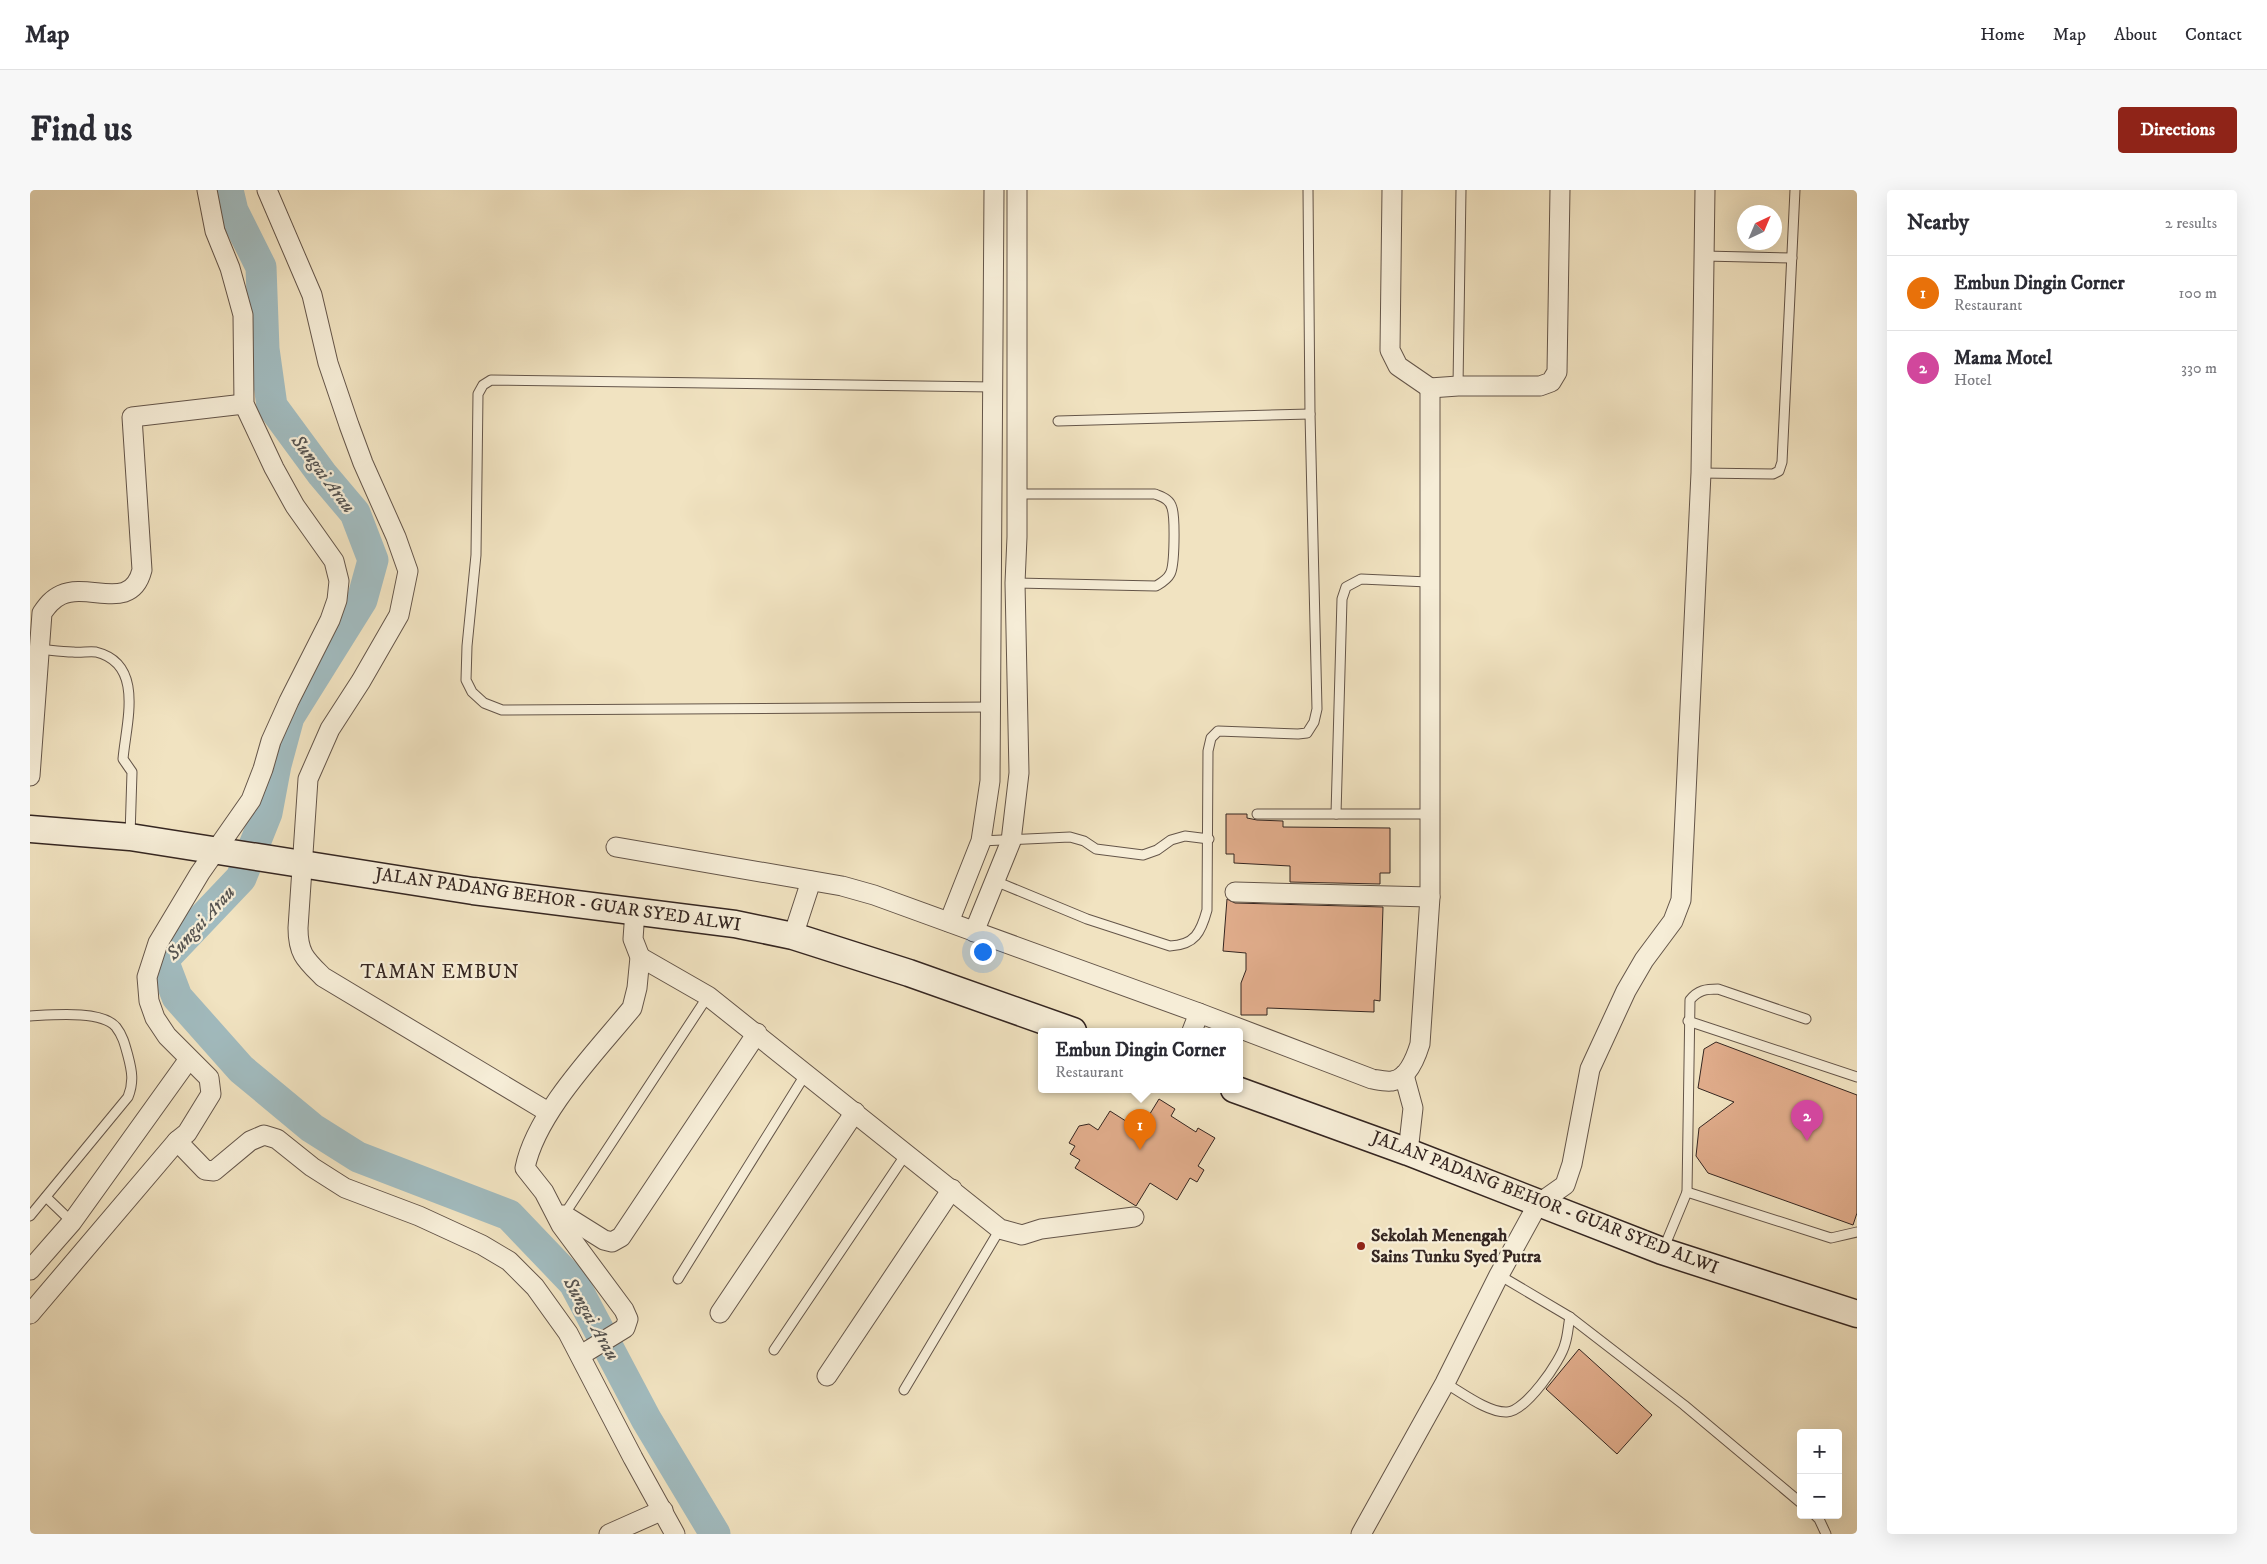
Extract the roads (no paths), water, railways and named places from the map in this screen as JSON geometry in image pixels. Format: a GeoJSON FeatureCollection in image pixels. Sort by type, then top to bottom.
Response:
{"type":"FeatureCollection","features":[{"type":"Feature","properties":{"kind":"main road","name":"JALAN PADANG BEHOR - GUAR SYED ALWI"},"geometry":{"type":"LineString","coordinates":[[30,829],[130,837],[473,892],[735,924],[793,936],[910,973],[1065,1028]]}},
{"type":"Feature","properties":{"kind":"main road","name":"JALAN PADANG BEHOR - GUAR SYED ALWI"},"geometry":{"type":"LineString","coordinates":[[1243,1092],[1408,1152],[1662,1251],[1857,1314]]}},
{"type":"Feature","properties":{"kind":"street"},"geometry":{"type":"LineString","coordinates":[[30,1314],[179,1143],[211,1094],[209,1078],[167,1036],[155,1018],[149,1001],[147,978],[158,943],[220,851],[251,800],[264,769],[271,741],[330,620],[337,600],[339,582],[334,561],[295,506],[274,468],[244,404],[243,315],[230,268],[215,231],[207,190]]}},
{"type":"Feature","properties":{"kind":"street"},"geometry":{"type":"LineString","coordinates":[[267,190],[312,295],[328,362],[349,425],[363,463],[396,537],[408,571],[399,615],[362,681],[330,729],[308,779],[300,863],[299,950],[323,977],[548,1112]]}},
{"type":"Feature","properties":{"kind":"street"},"geometry":{"type":"LineString","coordinates":[[949,922],[981,841],[990,781],[994,190]]}},
{"type":"Feature","properties":{"kind":"street"},"geometry":{"type":"LineString","coordinates":[[974,932],[1011,841],[1019,773],[1015,583],[1017,494],[1017,190]]}},
{"type":"Feature","properties":{"kind":"street"},"geometry":{"type":"LineString","coordinates":[[1392,190],[1390,350],[1398,366],[1430,388],[1540,386],[1550,382],[1557,372],[1560,190]]}},
{"type":"Feature","properties":{"kind":"street"},"geometry":{"type":"LineString","coordinates":[[1361,1534],[1445,1383],[1499,1275],[1538,1204],[1565,1185],[1572,1164],[1590,1069],[1626,991],[1644,960],[1673,921],[1680,900],[1701,473],[1705,190]]}},
{"type":"Feature","properties":{"kind":"street"},"geometry":{"type":"LineString","coordinates":[[1243,1030],[1372,1079],[1393,1082],[1404,1075],[1415,1060],[1420,1044],[1430,897],[1428,582],[1430,388]]}},
{"type":"Feature","properties":{"kind":"street"},"geometry":{"type":"LineString","coordinates":[[30,776],[42,614],[50,602],[63,594],[116,594],[130,590],[139,582],[142,570],[132,416],[244,404]]}},
{"type":"Feature","properties":{"kind":"street"},"geometry":{"type":"LineString","coordinates":[[616,847],[842,886],[874,895],[1238,1028]]}},
{"type":"Feature","properties":{"kind":"street"},"geometry":{"type":"LineString","coordinates":[[793,936],[810,881]]}},
{"type":"Feature","properties":{"kind":"street"},"geometry":{"type":"LineString","coordinates":[[1235,892],[1430,897]]}},
{"type":"Feature","properties":{"kind":"street"},"geometry":{"type":"LineString","coordinates":[[585,1353],[625,1328],[628,1319],[624,1310],[561,1225],[560,1216],[525,1168],[528,1156],[548,1112],[632,1008],[637,988],[640,957],[633,939],[635,911]]}},
{"type":"Feature","properties":{"kind":"street"},"geometry":{"type":"LineString","coordinates":[[640,957],[708,996],[1000,1229],[1022,1235],[1041,1229],[1134,1216]]}},
{"type":"Feature","properties":{"kind":"street"},"geometry":{"type":"LineString","coordinates":[[1193,1028],[1199,1013]]}},
{"type":"Feature","properties":{"kind":"street"},"geometry":{"type":"LineString","coordinates":[[560,1216],[604,1240],[612,1242],[621,1237],[757,1034]]}},
{"type":"Feature","properties":{"kind":"street"},"geometry":{"type":"LineString","coordinates":[[30,1270],[72,1222],[189,1059]]}},
{"type":"Feature","properties":{"kind":"street"},"geometry":{"type":"LineString","coordinates":[[1404,1075],[1413,1108],[1408,1152]]}},
{"type":"Feature","properties":{"kind":"street"},"geometry":{"type":"LineString","coordinates":[[720,1313],[855,1112]]}},
{"type":"Feature","properties":{"kind":"street"},"geometry":{"type":"LineString","coordinates":[[179,1143],[206,1170],[214,1171],[250,1141],[264,1135],[277,1139],[312,1167],[345,1188],[420,1216],[482,1244],[509,1261],[535,1287],[585,1353],[633,1458],[675,1534]]}},
{"type":"Feature","properties":{"kind":"street"},"geometry":{"type":"LineString","coordinates":[[827,1376],[952,1189]]}},
{"type":"Feature","properties":{"kind":"street"},"geometry":{"type":"LineString","coordinates":[[609,1534],[662,1510]]}},
{"type":"Feature","properties":{"kind":"lane"},"geometry":{"type":"LineString","coordinates":[[995,881],[1087,919],[1170,946],[1182,946],[1194,938],[1202,927],[1207,910],[1209,840],[1208,751],[1211,738],[1218,732],[1298,734],[1307,732],[1314,722],[1317,699],[1310,414],[1308,190]]}},
{"type":"Feature","properties":{"kind":"lane"},"geometry":{"type":"LineString","coordinates":[[1458,386],[1461,190]]}},
{"type":"Feature","properties":{"kind":"lane"},"geometry":{"type":"LineString","coordinates":[[1701,473],[1773,474],[1779,471],[1782,462],[1795,190]]}},
{"type":"Feature","properties":{"kind":"lane"},"geometry":{"type":"LineString","coordinates":[[1704,256],[1792,258]]}},
{"type":"Feature","properties":{"kind":"lane"},"geometry":{"type":"LineString","coordinates":[[992,707],[502,710],[484,703],[472,692],[466,680],[476,555],[478,394],[483,385],[491,380],[994,387]]}},
{"type":"Feature","properties":{"kind":"lane"},"geometry":{"type":"LineString","coordinates":[[1058,421],[1310,414]]}},
{"type":"Feature","properties":{"kind":"lane"},"geometry":{"type":"LineString","coordinates":[[1015,583],[1156,586],[1165,581],[1171,574],[1174,561],[1172,507],[1167,499],[1155,494],[1017,494]]}},
{"type":"Feature","properties":{"kind":"lane"},"geometry":{"type":"LineString","coordinates":[[1336,814],[1342,599],[1346,587],[1361,579],[1428,582]]}},
{"type":"Feature","properties":{"kind":"lane"},"geometry":{"type":"LineString","coordinates":[[38,649],[95,652],[110,657],[121,666],[127,677],[130,691],[123,759],[132,772],[130,837]]}},
{"type":"Feature","properties":{"kind":"lane"},"geometry":{"type":"LineString","coordinates":[[1257,814],[1429,814]]}},
{"type":"Feature","properties":{"kind":"lane"},"geometry":{"type":"LineString","coordinates":[[981,841],[1070,837],[1084,841],[1096,848],[1142,855],[1157,850],[1171,840],[1184,836],[1209,840]]}},
{"type":"Feature","properties":{"kind":"lane"},"geometry":{"type":"LineString","coordinates":[[1662,1251],[1687,1192],[1688,1021],[1690,1000],[1696,993],[1708,989],[1718,989],[1806,1018]]}},
{"type":"Feature","properties":{"kind":"lane"},"geometry":{"type":"LineString","coordinates":[[560,1216],[708,996]]}},
{"type":"Feature","properties":{"kind":"lane"},"geometry":{"type":"LineString","coordinates":[[30,1016],[74,1013],[110,1022],[116,1026],[124,1039],[133,1076],[132,1087],[128,1097],[30,1216]]}},
{"type":"Feature","properties":{"kind":"lane"},"geometry":{"type":"LineString","coordinates":[[1688,1021],[1857,1077]]}},
{"type":"Feature","properties":{"kind":"lane"},"geometry":{"type":"LineString","coordinates":[[678,1279],[805,1075]]}},
{"type":"Feature","properties":{"kind":"lane"},"geometry":{"type":"LineString","coordinates":[[774,1350],[906,1154]]}},
{"type":"Feature","properties":{"kind":"lane"},"geometry":{"type":"LineString","coordinates":[[1687,1192],[1831,1238],[1857,1232]]}},
{"type":"Feature","properties":{"kind":"lane"},"geometry":{"type":"LineString","coordinates":[[46,1196],[72,1222]]}},
{"type":"Feature","properties":{"kind":"lane"},"geometry":{"type":"LineString","coordinates":[[904,1390],[1000,1229]]}},
{"type":"Feature","properties":{"kind":"lane"},"geometry":{"type":"LineString","coordinates":[[1499,1275],[1570,1317],[1684,1405],[1797,1500]]}},
{"type":"Feature","properties":{"kind":"lane"},"geometry":{"type":"LineString","coordinates":[[1445,1383],[1492,1410],[1508,1412],[1521,1406],[1554,1367],[1565,1345],[1570,1317]]}},
{"type":"Feature","properties":{"kind":"lane"},"geometry":{"type":"LineString","coordinates":[[1819,1519],[1826,1534]]}},
{"type":"Feature","properties":{"kind":"waterway","name":"Sungai Arau"},"geometry":{"type":"LineString","coordinates":[[228,190],[233,211],[261,267],[264,349],[272,406],[322,474],[355,513],[373,560],[362,600],[289,717],[276,765],[267,813],[241,878],[163,960],[177,997],[241,1069],[312,1128],[358,1157],[509,1215],[574,1283],[646,1419],[715,1534]]}},
{"type":"Feature","properties":{"kind":"place","name":"Mama Motel"},"geometry":{"type":"Point","coordinates":[1807,1141]}},
{"type":"Feature","properties":{"kind":"place","name":"Embun Dingin Corner"},"geometry":{"type":"Point","coordinates":[1140,1150]}},
{"type":"Feature","properties":{"kind":"place","name":"Sekolah Menengah Sains Tunku Syed Putra"},"geometry":{"type":"Point","coordinates":[1361,1246]}},
{"type":"Feature","properties":{"kind":"district","name":"TAMAN EMBUN"},"geometry":{"type":"Point","coordinates":[440,972]}}]}
